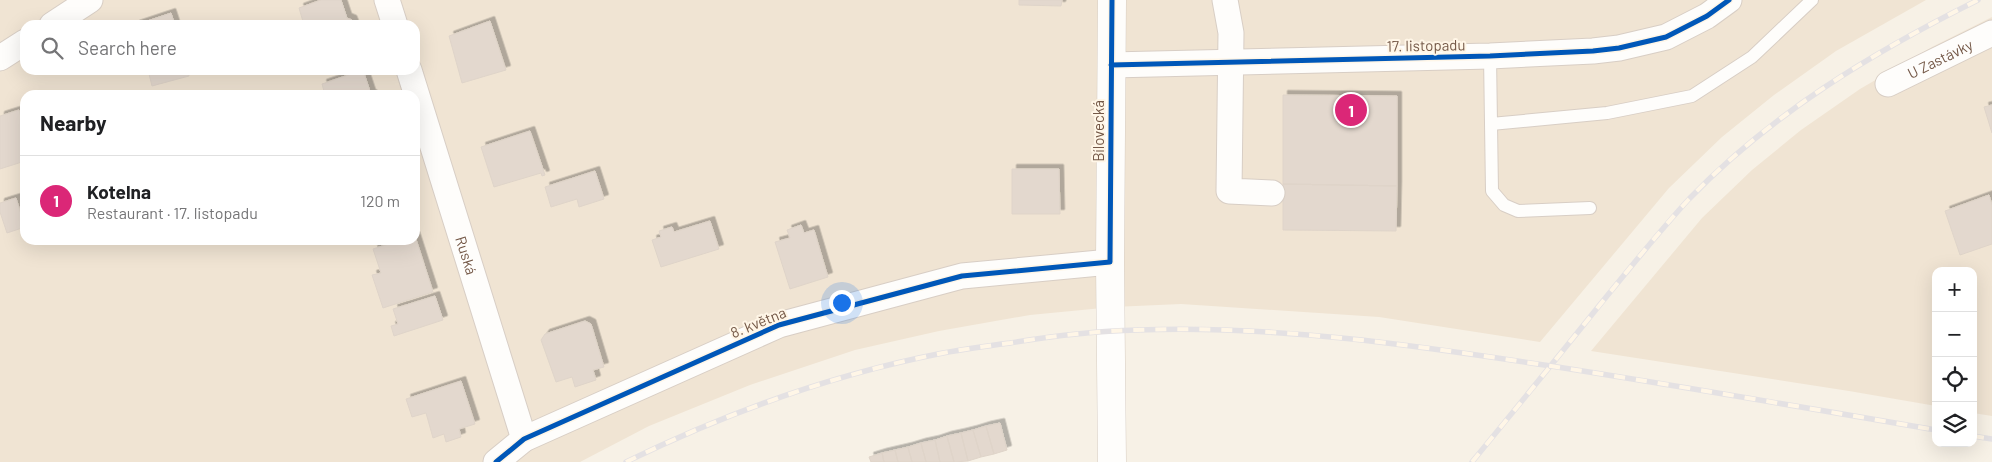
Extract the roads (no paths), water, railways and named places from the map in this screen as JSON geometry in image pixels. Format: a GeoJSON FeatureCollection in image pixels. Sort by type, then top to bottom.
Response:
{"type":"FeatureCollection","features":[{"type":"Feature","properties":{"kind":"main road","name":"Bílovecká"},"geometry":{"type":"LineString","coordinates":[[1112,0],[1110,262],[1112,462]]}},
{"type":"Feature","properties":{"kind":"street"},"geometry":{"type":"LineString","coordinates":[[60,20],[90,0]]}},
{"type":"Feature","properties":{"kind":"street"},"geometry":{"type":"LineString","coordinates":[[387,0],[393,20]]}},
{"type":"Feature","properties":{"kind":"street"},"geometry":{"type":"LineString","coordinates":[[1225,0],[1230,22],[1229,192],[1272,193]]}},
{"type":"Feature","properties":{"kind":"street","name":"17. listopadu"},"geometry":{"type":"LineString","coordinates":[[1111,65],[1490,56],[1593,51],[1666,37],[1686,29],[1729,0]]}},
{"type":"Feature","properties":{"kind":"street","name":"U Zastávky"},"geometry":{"type":"LineString","coordinates":[[1888,84],[1992,33]]}},
{"type":"Feature","properties":{"kind":"street"},"geometry":{"type":"LineString","coordinates":[[0,58],[20,45]]}},
{"type":"Feature","properties":{"kind":"street","name":"Ruská"},"geometry":{"type":"LineString","coordinates":[[411,75],[415,90]]}},
{"type":"Feature","properties":{"kind":"street","name":"Ruská"},"geometry":{"type":"LineString","coordinates":[[420,105],[524,439]]}},
{"type":"Feature","properties":{"kind":"street","name":"8. května"},"geometry":{"type":"LineString","coordinates":[[496,462],[524,439],[779,325],[962,276],[1110,262]]}},
{"type":"Feature","properties":{"kind":"lane"},"geometry":{"type":"LineString","coordinates":[[1491,124],[1607,113],[1692,96],[1752,57],[1812,0]]}},
{"type":"Feature","properties":{"kind":"lane"},"geometry":{"type":"LineString","coordinates":[[1490,56],[1492,191],[1504,204],[1518,211],[1590,208]]}},
{"type":"Feature","properties":{"kind":"railway"},"geometry":{"type":"LineString","coordinates":[[1472,462],[1653,241],[1689,199],[1721,168],[1754,139],[1825,87],[1900,41],[1978,0]]}},
{"type":"Feature","properties":{"kind":"railway"},"geometry":{"type":"LineString","coordinates":[[626,462],[702,427],[781,397],[862,372],[968,349],[1073,334],[1137,330],[1241,331],[1344,338],[1396,344],[1499,358],[1932,429]]}},
{"type":"Feature","properties":{"kind":"railway"},"geometry":{"type":"LineString","coordinates":[[1977,437],[1992,439]]}},
{"type":"Feature","properties":{"kind":"place","name":"Kotelna"},"geometry":{"type":"Point","coordinates":[1351,110]}}]}
